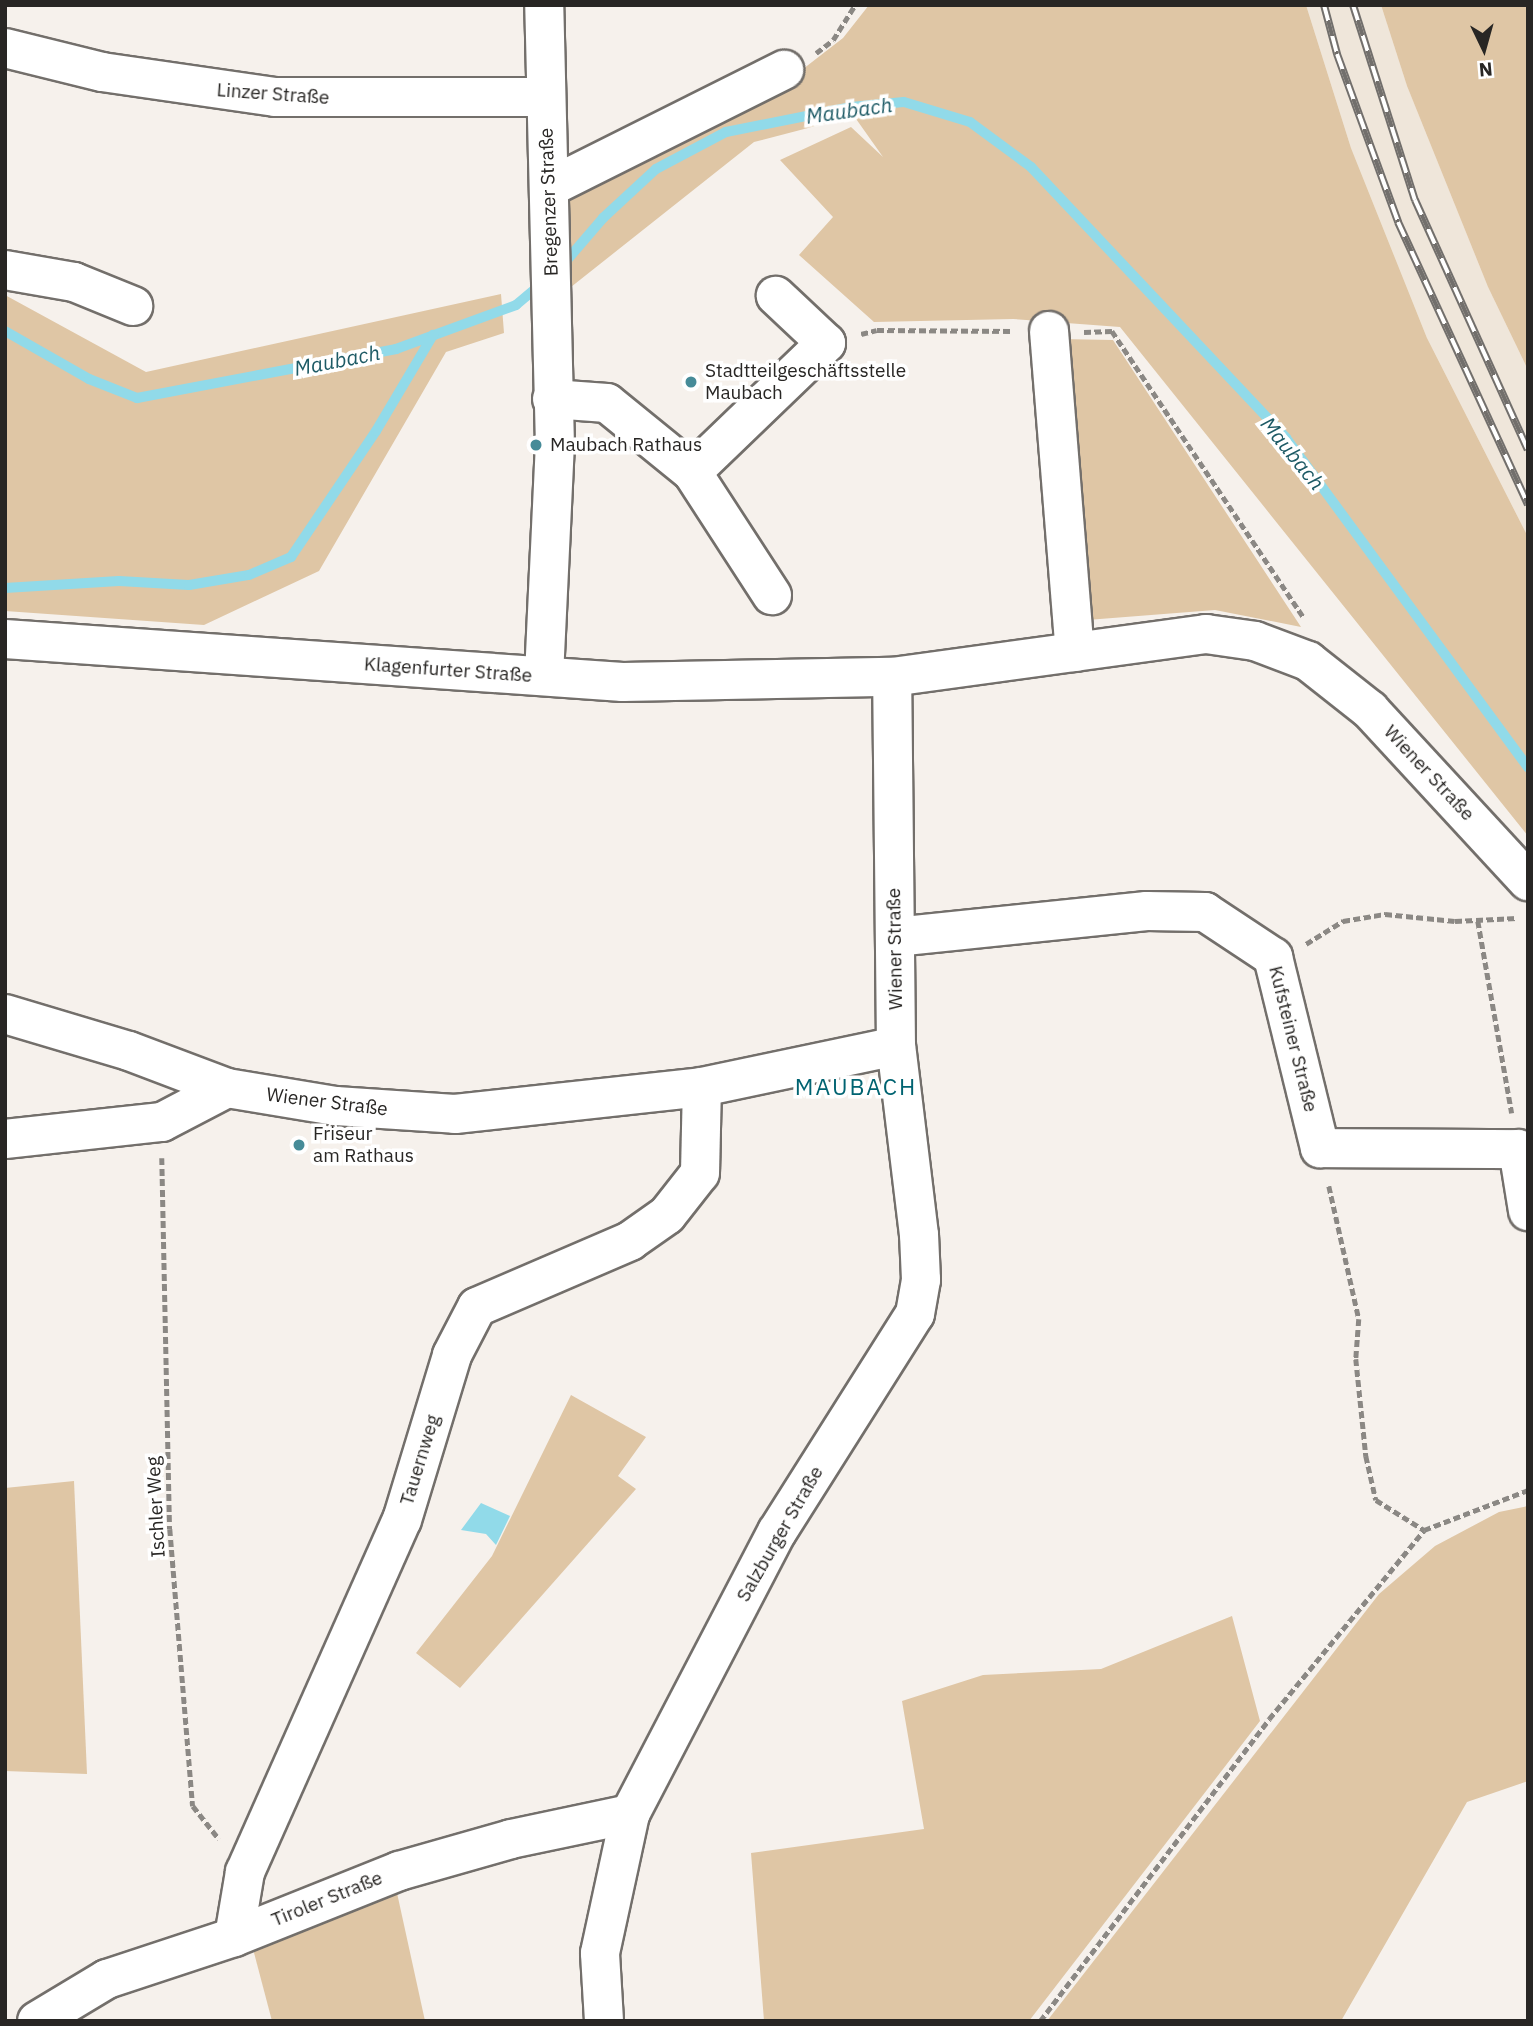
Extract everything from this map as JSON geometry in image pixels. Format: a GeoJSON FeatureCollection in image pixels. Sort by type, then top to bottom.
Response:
{"type":"FeatureCollection","features":[{"type":"Feature","properties":{"kind":"street","name":"Bregenzer Straße"},"geometry":{"type":"LineString","coordinates":[[544,5],[545,96],[553,239],[552,399],[555,446],[544,677]]}},
{"type":"Feature","properties":{"kind":"street","name":"Linzer Straße"},"geometry":{"type":"LineString","coordinates":[[5,48],[114,74],[270,104],[545,96]]}},
{"type":"Feature","properties":{"kind":"street"},"geometry":{"type":"LineString","coordinates":[[550,187],[784,70]]}},
{"type":"Feature","properties":{"kind":"street"},"geometry":{"type":"LineString","coordinates":[[5,270],[74,282],[133,306]]}},
{"type":"Feature","properties":{"kind":"street"},"geometry":{"type":"LineString","coordinates":[[692,472],[826,343],[776,296]]}},
{"type":"Feature","properties":{"kind":"street"},"geometry":{"type":"LineString","coordinates":[[1049,331],[1075,652]]}},
{"type":"Feature","properties":{"kind":"street"},"geometry":{"type":"LineString","coordinates":[[552,399],[607,403],[692,472],[772,595]]}},
{"type":"Feature","properties":{"kind":"street","name":"Wiener Straße"},"geometry":{"type":"LineString","coordinates":[[5,1014],[130,1051],[227,1088],[336,1106],[455,1114],[702,1087],[896,1046],[892,677],[1206,634],[1255,641],[1308,661],[1370,710],[1528,881]]}},
{"type":"Feature","properties":{"kind":"street","name":"Klagenfurter Straße"},"geometry":{"type":"LineString","coordinates":[[5,639],[623,681],[892,677]]}},
{"type":"Feature","properties":{"kind":"street","name":"Kufsteiner Straße"},"geometry":{"type":"LineString","coordinates":[[895,937],[1147,911],[1205,912],[1273,957],[1320,1148]]}},
{"type":"Feature","properties":{"kind":"street","name":"Salzburger Straße"},"geometry":{"type":"LineString","coordinates":[[604,2021],[600,1953],[630,1814],[777,1532],[915,1314],[921,1280],[919,1235],[896,1046]]}},
{"type":"Feature","properties":{"kind":"street","name":"Tauernweg"},"geometry":{"type":"LineString","coordinates":[[234,1937],[246,1872],[402,1520],[452,1356],[477,1307],[631,1241],[667,1215],[699,1173],[702,1087]]}},
{"type":"Feature","properties":{"kind":"street"},"geometry":{"type":"LineString","coordinates":[[5,1139],[162,1122],[227,1088]]}},
{"type":"Feature","properties":{"kind":"street"},"geometry":{"type":"LineString","coordinates":[[1320,1148],[1518,1149],[1528,1210]]}},
{"type":"Feature","properties":{"kind":"street","name":"Tiroler Straße"},"geometry":{"type":"LineString","coordinates":[[37,2021],[107,1979],[234,1937],[398,1871],[512,1839],[630,1814]]}},
{"type":"Feature","properties":{"kind":"path"},"geometry":{"type":"LineString","coordinates":[[784,70],[833,40],[855,5]]}},
{"type":"Feature","properties":{"kind":"path"},"geometry":{"type":"LineString","coordinates":[[826,343],[877,330],[1112,331],[1313,632],[1308,661]]}},
{"type":"Feature","properties":{"kind":"path"},"geometry":{"type":"LineString","coordinates":[[1273,957],[1294,951],[1343,921],[1385,914],[1478,921],[1528,917]]}},
{"type":"Feature","properties":{"kind":"path"},"geometry":{"type":"LineString","coordinates":[[1478,921],[1518,1149]]}},
{"type":"Feature","properties":{"kind":"path","name":"Ischler Weg"},"geometry":{"type":"LineString","coordinates":[[162,1122],[170,1529],[193,1806],[246,1872]]}},
{"type":"Feature","properties":{"kind":"path"},"geometry":{"type":"LineString","coordinates":[[1320,1148],[1359,1319],[1356,1359],[1366,1456],[1376,1500],[1424,1530]]}},
{"type":"Feature","properties":{"kind":"path"},"geometry":{"type":"LineString","coordinates":[[1040,2021],[1269,1719],[1424,1530],[1528,1490]]}},
{"type":"Feature","properties":{"kind":"shaded area"},"geometry":{"type":"Polygon","coordinates":[[[869,5],[1306,5],[1351,148],[1427,338],[1528,537],[1528,836],[1120,327],[1013,319],[874,322],[799,255],[833,217],[780,160],[851,127],[883,157],[854,116],[754,142],[571,287],[566,199],[803,69],[843,38],[869,5]]]}},
{"type":"Feature","properties":{"kind":"shaded area"},"geometry":{"type":"Polygon","coordinates":[[[1306,5],[1381,5],[1407,86],[1488,287],[1528,370],[1528,537],[1427,338],[1351,148],[1306,5]]]}},
{"type":"Feature","properties":{"kind":"shaded area"},"geometry":{"type":"Polygon","coordinates":[[[1381,5],[1528,5],[1528,370],[1488,287],[1407,86],[1381,5]]]}},
{"type":"Feature","properties":{"kind":"shaded area"},"geometry":{"type":"Polygon","coordinates":[[[501,294],[504,333],[446,352],[319,571],[204,625],[5,611],[5,295],[146,372],[501,294]]]}},
{"type":"Feature","properties":{"kind":"shaded area"},"geometry":{"type":"Polygon","coordinates":[[[1060,339],[1113,340],[1301,627],[1215,610],[1087,620],[1060,339]]]}},
{"type":"Feature","properties":{"kind":"shaded area"},"geometry":{"type":"Polygon","coordinates":[[[571,1395],[646,1437],[618,1476],[636,1489],[460,1688],[416,1653],[492,1556],[571,1395]]]}},
{"type":"Feature","properties":{"kind":"shaded area"},"geometry":{"type":"Polygon","coordinates":[[[74,1481],[87,1774],[5,1771],[5,1488],[74,1481]]]}},
{"type":"Feature","properties":{"kind":"shaded area"},"geometry":{"type":"Polygon","coordinates":[[[1528,1506],[1528,1781],[1467,1802],[1341,2021],[1047,2021],[1379,1594],[1435,1546],[1499,1512],[1528,1506]]]}},
{"type":"Feature","properties":{"kind":"shaded area"},"geometry":{"type":"Polygon","coordinates":[[[1232,1616],[1260,1721],[1029,2021],[764,2021],[751,1853],[924,1829],[902,1701],[983,1675],[1101,1669],[1232,1616]]]}},
{"type":"Feature","properties":{"kind":"shaded area"},"geometry":{"type":"Polygon","coordinates":[[[397,1893],[425,2021],[272,2021],[253,1949],[397,1893]]]}},
{"type":"Feature","properties":{"kind":"water"},"geometry":{"type":"Polygon","coordinates":[[[481,1503],[510,1516],[496,1545],[486,1534],[461,1530],[481,1503]]]}},
{"type":"Feature","properties":{"kind":"waterway","name":"Maubach"},"geometry":{"type":"LineString","coordinates":[[561,267],[603,218],[656,169],[726,132],[851,107],[904,102],[970,122],[1031,167],[1286,438],[1528,768]]}},
{"type":"Feature","properties":{"kind":"waterway","name":"Maubach"},"geometry":{"type":"LineString","coordinates":[[5,331],[89,379],[137,398],[396,349],[516,305],[543,282]]}},
{"type":"Feature","properties":{"kind":"waterway"},"geometry":{"type":"LineString","coordinates":[[5,588],[119,581],[189,585],[249,575],[291,557],[376,431],[433,335]]}},
{"type":"Feature","properties":{"kind":"railway"},"geometry":{"type":"LineString","coordinates":[[1324,5],[1337,54],[1398,222],[1528,505]]}},
{"type":"Feature","properties":{"kind":"railway"},"geometry":{"type":"LineString","coordinates":[[1353,5],[1415,200],[1528,450]]}},
{"type":"Feature","properties":{"kind":"place","name":"Stadtteilgeschäftsstelle Maubach"},"geometry":{"type":"Point","coordinates":[691,382]}},
{"type":"Feature","properties":{"kind":"place","name":"Maubach Rathaus"},"geometry":{"type":"Point","coordinates":[536,445]}},
{"type":"Feature","properties":{"kind":"place","name":"Friseur am Rathaus"},"geometry":{"type":"Point","coordinates":[299,1145]}},
{"type":"Feature","properties":{"kind":"district","name":"MAUBACH"},"geometry":{"type":"Point","coordinates":[856,1086]}}]}
